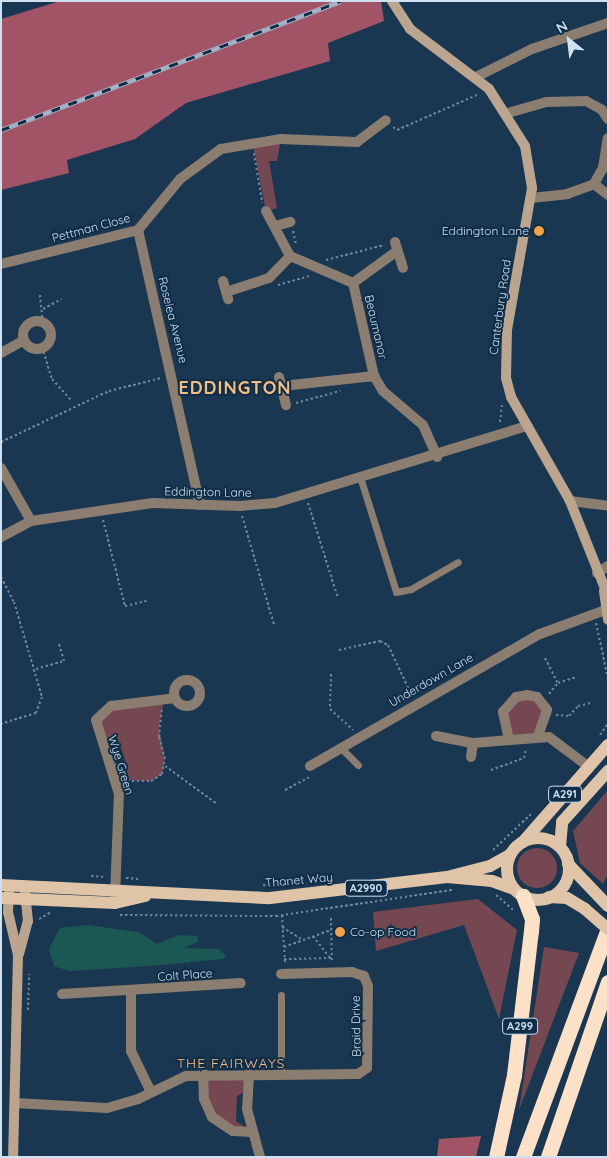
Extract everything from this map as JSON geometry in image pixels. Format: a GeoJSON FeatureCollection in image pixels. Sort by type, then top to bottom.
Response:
{"type":"FeatureCollection","features":[{"type":"Feature","properties":{"kind":"highway","name":"A299"},"geometry":{"type":"LineString","coordinates":[[496,1157],[514,1075],[531,931],[530,912],[519,892]]}},
{"type":"Feature","properties":{"kind":"highway"},"geometry":{"type":"LineString","coordinates":[[523,1157],[608,929]]}},
{"type":"Feature","properties":{"kind":"highway"},"geometry":{"type":"LineString","coordinates":[[548,1157],[608,982]]}},
{"type":"Feature","properties":{"kind":"main road","name":"Canterbury Road"},"geometry":{"type":"LineString","coordinates":[[392,1],[410,29],[476,77],[489,89],[508,113],[530,159],[531,198],[507,330],[506,378],[527,426],[570,501],[606,593],[608,620]]}},
{"type":"Feature","properties":{"kind":"main road","name":"A291"},"geometry":{"type":"LineString","coordinates":[[522,842],[608,745]]}},
{"type":"Feature","properties":{"kind":"main road","name":"A291"},"geometry":{"type":"LineString","coordinates":[[560,847],[562,822],[608,772]]}},
{"type":"Feature","properties":{"kind":"main road"},"geometry":{"type":"LineString","coordinates":[[608,906],[568,864],[560,847],[542,838],[522,842],[510,855],[507,872],[519,892],[567,898],[585,909],[608,929]]}},
{"type":"Feature","properties":{"kind":"main road","name":"Thanet Way"},"geometry":{"type":"LineString","coordinates":[[14,894],[57,885],[115,882],[154,895],[278,898],[447,877],[490,866],[510,855]]}},
{"type":"Feature","properties":{"kind":"main road"},"geometry":{"type":"LineString","coordinates":[[549,897],[562,887],[568,864]]}},
{"type":"Feature","properties":{"kind":"main road","name":"Thanet Way"},"geometry":{"type":"LineString","coordinates":[[447,877],[492,881],[519,892]]}},
{"type":"Feature","properties":{"kind":"main road","name":"Thanet Way"},"geometry":{"type":"LineString","coordinates":[[1,885],[14,894],[114,909],[154,895]]}},
{"type":"Feature","properties":{"kind":"main road"},"geometry":{"type":"LineString","coordinates":[[14,894],[28,921],[18,955]]}},
{"type":"Feature","properties":{"kind":"main road"},"geometry":{"type":"LineString","coordinates":[[13,1157],[18,955],[14,894]]}},
{"type":"Feature","properties":{"kind":"street"},"geometry":{"type":"LineString","coordinates":[[476,77],[532,50],[608,23]]}},
{"type":"Feature","properties":{"kind":"street"},"geometry":{"type":"LineString","coordinates":[[508,113],[546,102],[586,102],[602,110],[608,119]]}},
{"type":"Feature","properties":{"kind":"street","name":"Pettman Close"},"geometry":{"type":"LineString","coordinates":[[1,264],[138,230],[180,179],[222,149],[252,140],[357,142],[386,120]]}},
{"type":"Feature","properties":{"kind":"street"},"geometry":{"type":"LineString","coordinates":[[531,198],[568,194],[594,184],[603,168],[608,138]]}},
{"type":"Feature","properties":{"kind":"street"},"geometry":{"type":"LineString","coordinates":[[594,184],[608,195]]}},
{"type":"Feature","properties":{"kind":"street"},"geometry":{"type":"LineString","coordinates":[[223,281],[227,295],[268,278],[295,257],[277,239],[275,226],[266,211]]}},
{"type":"Feature","properties":{"kind":"street"},"geometry":{"type":"LineString","coordinates":[[275,226],[290,222]]}},
{"type":"Feature","properties":{"kind":"street","name":"Roselea Avenue"},"geometry":{"type":"LineString","coordinates":[[138,230],[174,375],[200,505]]}},
{"type":"Feature","properties":{"kind":"street"},"geometry":{"type":"LineString","coordinates":[[396,247],[403,268]]}},
{"type":"Feature","properties":{"kind":"street","name":"Beaumanor"},"geometry":{"type":"LineString","coordinates":[[353,283],[396,247]]}},
{"type":"Feature","properties":{"kind":"street","name":"Beaumanor"},"geometry":{"type":"LineString","coordinates":[[295,257],[314,263],[353,283]]}},
{"type":"Feature","properties":{"kind":"street","name":"Beaumanor"},"geometry":{"type":"LineString","coordinates":[[353,283],[374,376],[383,391],[422,425],[436,457]]}},
{"type":"Feature","properties":{"kind":"street"},"geometry":{"type":"LineString","coordinates":[[1,353],[24,340],[28,325],[43,323],[52,332],[52,339],[42,347],[24,340]]}},
{"type":"Feature","properties":{"kind":"street","name":"Beaumanor"},"geometry":{"type":"LineString","coordinates":[[286,405],[280,382],[374,376]]}},
{"type":"Feature","properties":{"kind":"street","name":"Eddington Lane"},"geometry":{"type":"LineString","coordinates":[[1,537],[31,521],[101,510],[153,503],[240,506],[305,496],[436,457],[527,426]]}},
{"type":"Feature","properties":{"kind":"street"},"geometry":{"type":"LineString","coordinates":[[1,468],[31,521]]}},
{"type":"Feature","properties":{"kind":"street"},"geometry":{"type":"LineString","coordinates":[[570,501],[608,506]]}},
{"type":"Feature","properties":{"kind":"street"},"geometry":{"type":"LineString","coordinates":[[597,573],[608,566]]}},
{"type":"Feature","properties":{"kind":"street","name":"Underdown Lane"},"geometry":{"type":"LineString","coordinates":[[310,766],[414,703],[547,630],[594,611],[607,609]]}},
{"type":"Feature","properties":{"kind":"street"},"geometry":{"type":"LineString","coordinates":[[509,740],[503,722],[507,703],[527,694],[543,702],[546,714],[534,736]]}},
{"type":"Feature","properties":{"kind":"street","name":"Wye Green"},"geometry":{"type":"LineString","coordinates":[[114,909],[121,825],[115,780],[97,730],[98,715],[111,706],[175,698]]}},
{"type":"Feature","properties":{"kind":"street"},"geometry":{"type":"LineString","coordinates":[[436,736],[473,743],[534,736],[553,738],[589,768]]}},
{"type":"Feature","properties":{"kind":"street"},"geometry":{"type":"LineString","coordinates":[[471,758],[473,743]]}},
{"type":"Feature","properties":{"kind":"street","name":"Braid Drive"},"geometry":{"type":"LineString","coordinates":[[14,1103],[107,1108],[151,1092],[186,1076],[203,1073],[358,1074],[367,1068],[368,986],[364,976],[332,973],[283,974]]}},
{"type":"Feature","properties":{"kind":"street","name":"Colt Place"},"geometry":{"type":"LineString","coordinates":[[62,994],[241,984]]}},
{"type":"Feature","properties":{"kind":"street"},"geometry":{"type":"LineString","coordinates":[[130,991],[131,1051],[151,1092]]}},
{"type":"Feature","properties":{"kind":"street"},"geometry":{"type":"LineString","coordinates":[[203,1073],[204,1099],[212,1117],[232,1131],[252,1132]]}},
{"type":"Feature","properties":{"kind":"street"},"geometry":{"type":"LineString","coordinates":[[249,1074],[247,1110],[260,1157]]}},
{"type":"Feature","properties":{"kind":"lane"},"geometry":{"type":"LineString","coordinates":[[362,480],[396,592],[411,589],[458,562]]}},
{"type":"Feature","properties":{"kind":"lane"},"geometry":{"type":"LineString","coordinates":[[341,748],[358,764]]}},
{"type":"Feature","properties":{"kind":"lane"},"geometry":{"type":"LineString","coordinates":[[281,995],[281,1075]]}},
{"type":"Feature","properties":{"kind":"path"},"geometry":{"type":"LineString","coordinates":[[386,120],[396,130],[489,89]]}},
{"type":"Feature","properties":{"kind":"path"},"geometry":{"type":"LineString","coordinates":[[252,140],[266,211]]}},
{"type":"Feature","properties":{"kind":"path"},"geometry":{"type":"LineString","coordinates":[[290,222],[295,257]]}},
{"type":"Feature","properties":{"kind":"path"},"geometry":{"type":"LineString","coordinates":[[314,263],[396,247]]}},
{"type":"Feature","properties":{"kind":"path"},"geometry":{"type":"LineString","coordinates":[[269,287],[319,277]]}},
{"type":"Feature","properties":{"kind":"path"},"geometry":{"type":"LineString","coordinates":[[40,295],[43,323]]}},
{"type":"Feature","properties":{"kind":"path"},"geometry":{"type":"LineString","coordinates":[[43,309],[62,299]]}},
{"type":"Feature","properties":{"kind":"path"},"geometry":{"type":"LineString","coordinates":[[42,347],[52,379],[71,400]]}},
{"type":"Feature","properties":{"kind":"path"},"geometry":{"type":"LineString","coordinates":[[1,442],[109,391],[174,375]]}},
{"type":"Feature","properties":{"kind":"path"},"geometry":{"type":"LineString","coordinates":[[498,437],[506,378]]}},
{"type":"Feature","properties":{"kind":"path"},"geometry":{"type":"LineString","coordinates":[[286,405],[350,388]]}},
{"type":"Feature","properties":{"kind":"path"},"geometry":{"type":"LineString","coordinates":[[305,496],[338,598]]}},
{"type":"Feature","properties":{"kind":"path"},"geometry":{"type":"LineString","coordinates":[[240,506],[274,625]]}},
{"type":"Feature","properties":{"kind":"path"},"geometry":{"type":"LineString","coordinates":[[101,510],[126,606],[146,601]]}},
{"type":"Feature","properties":{"kind":"path"},"geometry":{"type":"LineString","coordinates":[[1,577],[36,669],[40,708],[1,724]]}},
{"type":"Feature","properties":{"kind":"path"},"geometry":{"type":"LineString","coordinates":[[594,611],[608,679]]}},
{"type":"Feature","properties":{"kind":"path"},"geometry":{"type":"LineString","coordinates":[[339,650],[380,641],[388,645],[414,703]]}},
{"type":"Feature","properties":{"kind":"path"},"geometry":{"type":"LineString","coordinates":[[36,669],[64,661],[59,643]]}},
{"type":"Feature","properties":{"kind":"path"},"geometry":{"type":"LineString","coordinates":[[545,658],[558,683]]}},
{"type":"Feature","properties":{"kind":"path"},"geometry":{"type":"LineString","coordinates":[[331,674],[330,709],[362,735]]}},
{"type":"Feature","properties":{"kind":"path"},"geometry":{"type":"LineString","coordinates":[[543,702],[558,683],[576,677]]}},
{"type":"Feature","properties":{"kind":"path"},"geometry":{"type":"LineString","coordinates":[[115,780],[157,780],[165,766],[159,728],[164,700]]}},
{"type":"Feature","properties":{"kind":"path"},"geometry":{"type":"LineString","coordinates":[[546,714],[569,716],[578,706],[591,703]]}},
{"type":"Feature","properties":{"kind":"path"},"geometry":{"type":"LineString","coordinates":[[491,770],[524,758],[534,736]]}},
{"type":"Feature","properties":{"kind":"path"},"geometry":{"type":"LineString","coordinates":[[165,766],[217,804]]}},
{"type":"Feature","properties":{"kind":"path"},"geometry":{"type":"LineString","coordinates":[[285,790],[314,773],[310,766]]}},
{"type":"Feature","properties":{"kind":"path"},"geometry":{"type":"LineString","coordinates":[[86,876],[115,882],[143,879]]}},
{"type":"Feature","properties":{"kind":"path"},"geometry":{"type":"LineString","coordinates":[[256,885],[285,884]]}},
{"type":"Feature","properties":{"kind":"path"},"geometry":{"type":"LineString","coordinates":[[114,909],[282,915],[462,889]]}},
{"type":"Feature","properties":{"kind":"path"},"geometry":{"type":"LineString","coordinates":[[28,921],[59,913]]}},
{"type":"Feature","properties":{"kind":"path"},"geometry":{"type":"LineString","coordinates":[[282,915],[283,974]]}},
{"type":"Feature","properties":{"kind":"path"},"geometry":{"type":"LineString","coordinates":[[330,918],[332,973]]}},
{"type":"Feature","properties":{"kind":"path"},"geometry":{"type":"LineString","coordinates":[[282,927],[303,940]]}},
{"type":"Feature","properties":{"kind":"path"},"geometry":{"type":"LineString","coordinates":[[284,947],[331,930]]}},
{"type":"Feature","properties":{"kind":"path"},"geometry":{"type":"LineString","coordinates":[[313,936],[331,958]]}},
{"type":"Feature","properties":{"kind":"path"},"geometry":{"type":"LineString","coordinates":[[284,960],[331,958]]}},
{"type":"Feature","properties":{"kind":"shaded area"},"geometry":{"type":"Polygon","coordinates":[[[60,1],[381,1],[384,21],[328,43],[330,61],[186,103],[135,139],[67,160],[69,173],[1,190],[1,19],[60,1]]]}},
{"type":"Feature","properties":{"kind":"shaded area"},"geometry":{"type":"Polygon","coordinates":[[[281,139],[277,161],[269,161],[277,208],[266,211],[252,140],[281,139]]]}},
{"type":"Feature","properties":{"kind":"shaded area"},"geometry":{"type":"Polygon","coordinates":[[[516,697],[543,702],[542,731],[509,740],[507,703],[516,697]]]}},
{"type":"Feature","properties":{"kind":"shaded area"},"geometry":{"type":"Polygon","coordinates":[[[164,700],[159,728],[165,759],[162,774],[151,781],[115,780],[109,764],[126,762],[117,737],[101,742],[97,730],[105,708],[164,700]]]}},
{"type":"Feature","properties":{"kind":"shaded area"},"geometry":{"type":"Polygon","coordinates":[[[608,790],[608,874],[603,884],[580,863],[573,831],[608,790]]]}},
{"type":"Feature","properties":{"kind":"shaded area"},"geometry":{"type":"Polygon","coordinates":[[[541,848],[548,851],[554,857],[557,868],[556,876],[548,885],[541,888],[533,888],[526,885],[518,876],[517,864],[520,857],[529,849],[541,848]]]}},
{"type":"Feature","properties":{"kind":"shaded area"},"geometry":{"type":"Polygon","coordinates":[[[478,899],[517,930],[499,1019],[464,925],[376,951],[373,912],[478,899]]]}},
{"type":"Feature","properties":{"kind":"shaded area"},"geometry":{"type":"Polygon","coordinates":[[[87,925],[139,932],[157,944],[178,935],[197,936],[199,941],[184,948],[219,949],[226,955],[223,959],[149,966],[69,971],[54,966],[49,949],[60,928],[87,925]]]}},
{"type":"Feature","properties":{"kind":"shaded area"},"geometry":{"type":"Polygon","coordinates":[[[544,947],[579,953],[519,1110],[544,947]]]}},
{"type":"Feature","properties":{"kind":"shaded area"},"geometry":{"type":"Polygon","coordinates":[[[203,1073],[249,1074],[248,1090],[237,1096],[236,1121],[252,1132],[244,1133],[212,1117],[203,1073]]]}},
{"type":"Feature","properties":{"kind":"shaded area"},"geometry":{"type":"Polygon","coordinates":[[[481,1136],[476,1157],[437,1157],[439,1139],[481,1136]]]}},
{"type":"Feature","properties":{"kind":"railway"},"geometry":{"type":"LineString","coordinates":[[1,130],[340,1]]}},
{"type":"Feature","properties":{"kind":"place","name":"Eddington Lane"},"geometry":{"type":"Point","coordinates":[539,231]}},
{"type":"Feature","properties":{"kind":"place","name":"Co-op Food"},"geometry":{"type":"Point","coordinates":[340,932]}},
{"type":"Feature","properties":{"kind":"district","name":"EDDINGTON"},"geometry":{"type":"Point","coordinates":[235,388]}},
{"type":"Feature","properties":{"kind":"district","name":"THE FAIRWAYS"},"geometry":{"type":"Point","coordinates":[231,1063]}}]}
